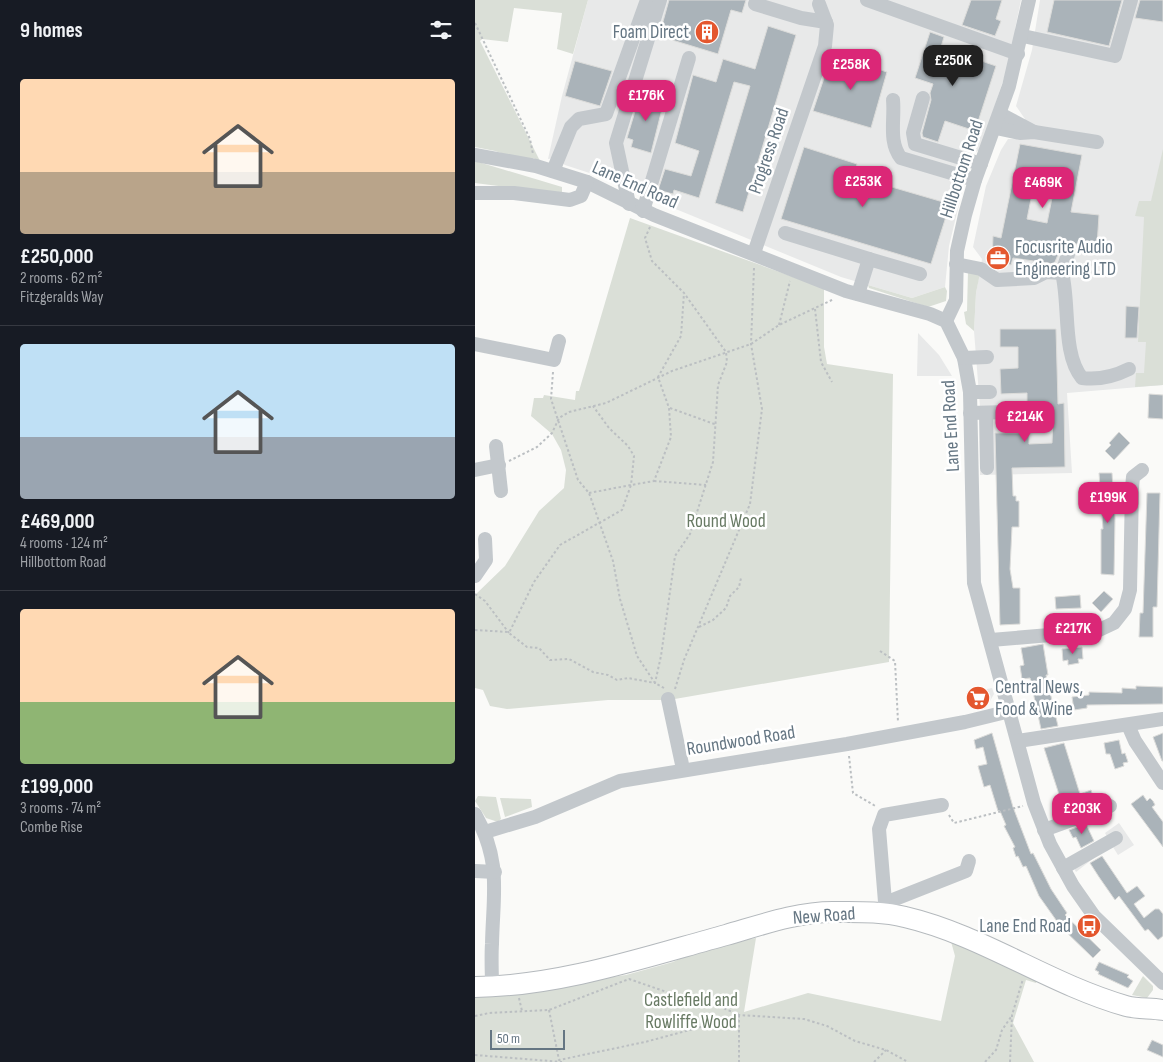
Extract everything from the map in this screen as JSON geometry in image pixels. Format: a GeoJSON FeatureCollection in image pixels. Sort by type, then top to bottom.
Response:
{"type":"FeatureCollection","features":[{"type":"Feature","properties":{"kind":"highway","name":"New Road"},"geometry":{"type":"LineString","coordinates":[[484,987],[583,972],[788,918],[831,912],[886,909],[955,934],[1086,991],[1128,1006],[1163,1010]]}},
{"type":"Feature","properties":{"kind":"street"},"geometry":{"type":"LineString","coordinates":[[553,171],[571,127],[579,119],[606,114],[647,0]]}},
{"type":"Feature","properties":{"kind":"street"},"geometry":{"type":"LineString","coordinates":[[629,204],[616,143],[660,0]]}},
{"type":"Feature","properties":{"kind":"street"},"geometry":{"type":"LineString","coordinates":[[867,0],[1018,54]]}},
{"type":"Feature","properties":{"kind":"street","name":"Hillbottom Road"},"geometry":{"type":"LineString","coordinates":[[946,321],[956,300],[956,264],[965,215],[975,180],[996,128],[1023,36],[1029,0]]}},
{"type":"Feature","properties":{"kind":"street"},"geometry":{"type":"LineString","coordinates":[[1023,36],[1041,35],[1115,56],[1131,0]]}},
{"type":"Feature","properties":{"kind":"street","name":"Progress Road"},"geometry":{"type":"LineString","coordinates":[[755,253],[825,46],[826,22],[819,1]]}},
{"type":"Feature","properties":{"kind":"street"},"geometry":{"type":"LineString","coordinates":[[755,4],[801,18],[826,22]]}},
{"type":"Feature","properties":{"kind":"street"},"geometry":{"type":"LineString","coordinates":[[643,210],[676,95],[689,58]]}},
{"type":"Feature","properties":{"kind":"street"},"geometry":{"type":"LineString","coordinates":[[923,98],[913,133],[915,144],[981,164]]}},
{"type":"Feature","properties":{"kind":"street"},"geometry":{"type":"LineString","coordinates":[[893,100],[894,142],[896,151],[901,158],[975,180]]}},
{"type":"Feature","properties":{"kind":"street"},"geometry":{"type":"LineString","coordinates":[[1000,114],[1034,132]]}},
{"type":"Feature","properties":{"kind":"street"},"geometry":{"type":"LineString","coordinates":[[996,128],[1020,133],[1034,132],[1097,142]]}},
{"type":"Feature","properties":{"kind":"street","name":"Lane End Road"},"geometry":{"type":"LineString","coordinates":[[475,155],[535,166],[587,182],[643,210],[852,292],[930,314],[946,321],[964,358],[970,392],[974,583],[1019,741],[1034,803],[1044,830],[1063,868],[1094,916],[1163,983]]}},
{"type":"Feature","properties":{"kind":"street"},"geometry":{"type":"LineString","coordinates":[[475,193],[514,193],[570,200],[581,196],[587,182]]}},
{"type":"Feature","properties":{"kind":"street"},"geometry":{"type":"LineString","coordinates":[[785,233],[920,274]]}},
{"type":"Feature","properties":{"kind":"street"},"geometry":{"type":"LineString","coordinates":[[1069,251],[1062,273],[1067,290],[1069,342],[1075,370],[1082,378],[1092,380],[1119,374],[1129,369]]}},
{"type":"Feature","properties":{"kind":"street"},"geometry":{"type":"LineString","coordinates":[[852,292],[869,259]]}},
{"type":"Feature","properties":{"kind":"street"},"geometry":{"type":"LineString","coordinates":[[956,264],[981,269],[997,280],[1034,278],[1046,272],[1062,273]]}},
{"type":"Feature","properties":{"kind":"street"},"geometry":{"type":"LineString","coordinates":[[475,344],[554,360],[559,341]]}},
{"type":"Feature","properties":{"kind":"street"},"geometry":{"type":"LineString","coordinates":[[964,358],[987,356]]}},
{"type":"Feature","properties":{"kind":"street"},"geometry":{"type":"LineString","coordinates":[[970,392],[989,392]]}},
{"type":"Feature","properties":{"kind":"street"},"geometry":{"type":"LineString","coordinates":[[970,413],[1007,412],[1020,418],[1044,419]]}},
{"type":"Feature","properties":{"kind":"street"},"geometry":{"type":"LineString","coordinates":[[986,413],[987,468]]}},
{"type":"Feature","properties":{"kind":"street"},"geometry":{"type":"LineString","coordinates":[[496,446],[501,491]]}},
{"type":"Feature","properties":{"kind":"street"},"geometry":{"type":"LineString","coordinates":[[475,470],[499,465]]}},
{"type":"Feature","properties":{"kind":"street"},"geometry":{"type":"LineString","coordinates":[[991,640],[1008,637],[1097,631],[1114,623],[1125,609],[1131,590],[1133,477],[1142,470]]}},
{"type":"Feature","properties":{"kind":"street"},"geometry":{"type":"LineString","coordinates":[[475,576],[486,560],[485,539]]}},
{"type":"Feature","properties":{"kind":"street"},"geometry":{"type":"LineString","coordinates":[[670,696],[683,769]]}},
{"type":"Feature","properties":{"kind":"street","name":"Roundwood Road"},"geometry":{"type":"LineString","coordinates":[[485,832],[535,817],[620,781],[683,769],[847,744],[965,722],[1010,711]]}},
{"type":"Feature","properties":{"kind":"street"},"geometry":{"type":"LineString","coordinates":[[1019,741],[1163,720]]}},
{"type":"Feature","properties":{"kind":"street"},"geometry":{"type":"LineString","coordinates":[[1128,725],[1135,741],[1163,783]]}},
{"type":"Feature","properties":{"kind":"street"},"geometry":{"type":"LineString","coordinates":[[942,805],[884,815],[879,829],[886,909],[966,871],[969,861]]}},
{"type":"Feature","properties":{"kind":"street"},"geometry":{"type":"LineString","coordinates":[[1044,830],[1110,806]]}},
{"type":"Feature","properties":{"kind":"street"},"geometry":{"type":"LineString","coordinates":[[475,814],[485,832],[495,872],[491,945],[484,987]]}},
{"type":"Feature","properties":{"kind":"street"},"geometry":{"type":"LineString","coordinates":[[1063,868],[1116,838]]}},
{"type":"Feature","properties":{"kind":"street"},"geometry":{"type":"LineString","coordinates":[[475,871],[495,872]]}},
{"type":"Feature","properties":{"kind":"path"},"geometry":{"type":"LineString","coordinates":[[475,23],[530,139],[535,166]]}},
{"type":"Feature","properties":{"kind":"path"},"geometry":{"type":"LineString","coordinates":[[649,227],[645,238],[652,261],[685,292],[726,352],[727,362],[718,385],[717,425],[713,462],[690,534],[675,556],[661,656],[655,683]]}},
{"type":"Feature","properties":{"kind":"path"},"geometry":{"type":"LineString","coordinates":[[554,360],[551,399],[559,418],[578,480],[589,493],[613,560],[620,599],[637,656],[655,683],[670,696],[750,504],[762,409],[751,344],[755,253]]}},
{"type":"Feature","properties":{"kind":"path"},"geometry":{"type":"LineString","coordinates":[[779,325],[793,269]]}},
{"type":"Feature","properties":{"kind":"path"},"geometry":{"type":"LineString","coordinates":[[654,481],[671,437],[669,408],[659,377],[681,336],[685,292]]}},
{"type":"Feature","properties":{"kind":"path"},"geometry":{"type":"LineString","coordinates":[[499,465],[528,453],[537,447],[552,433],[559,418],[569,412],[606,403],[659,377],[751,344],[779,325],[852,292]]}},
{"type":"Feature","properties":{"kind":"path"},"geometry":{"type":"LineString","coordinates":[[815,309],[821,362],[832,382]]}},
{"type":"Feature","properties":{"kind":"path"},"geometry":{"type":"LineString","coordinates":[[508,632],[535,582],[560,545],[621,510],[631,485],[634,456],[628,446],[609,428],[593,406]]}},
{"type":"Feature","properties":{"kind":"path"},"geometry":{"type":"LineString","coordinates":[[669,408],[717,425]]}},
{"type":"Feature","properties":{"kind":"path"},"geometry":{"type":"LineString","coordinates":[[589,493],[654,481],[706,485]]}},
{"type":"Feature","properties":{"kind":"path"},"geometry":{"type":"LineString","coordinates":[[699,627],[713,620],[725,608],[730,596],[739,588],[741,578]]}},
{"type":"Feature","properties":{"kind":"path"},"geometry":{"type":"LineString","coordinates":[[475,594],[485,601],[508,632],[527,647],[539,648],[550,660],[569,659],[593,672],[608,675],[617,680],[628,678],[655,683]]}},
{"type":"Feature","properties":{"kind":"path"},"geometry":{"type":"LineString","coordinates":[[475,630],[508,632]]}},
{"type":"Feature","properties":{"kind":"path"},"geometry":{"type":"LineString","coordinates":[[880,651],[895,661],[899,734]]}},
{"type":"Feature","properties":{"kind":"path"},"geometry":{"type":"LineString","coordinates":[[847,744],[853,793],[874,805],[884,815]]}},
{"type":"Feature","properties":{"kind":"path"},"geometry":{"type":"LineString","coordinates":[[942,805],[954,823],[1034,803]]}},
{"type":"Feature","properties":{"kind":"path"},"geometry":{"type":"LineString","coordinates":[[1010,1062],[1013,1015],[1024,976]]}},
{"type":"Feature","properties":{"kind":"path"},"geometry":{"type":"LineString","coordinates":[[475,1016],[489,1013],[549,1010],[629,979],[690,1000],[714,1004],[739,1015],[804,1018],[827,1026],[855,1041],[886,1050],[908,1062]]}},
{"type":"Feature","properties":{"kind":"path"},"geometry":{"type":"LineString","coordinates":[[549,1010],[560,1061]]}},
{"type":"Feature","properties":{"kind":"path"},"geometry":{"type":"LineString","coordinates":[[739,1015],[739,1062]]}},
{"type":"Feature","properties":{"kind":"path"},"geometry":{"type":"LineString","coordinates":[[985,1062],[996,1050],[1002,1030],[1013,1015]]}},
{"type":"Feature","properties":{"kind":"path"},"geometry":{"type":"LineString","coordinates":[[475,1055],[560,1061],[645,1042],[712,1024],[739,1020]]}},
{"type":"Feature","properties":{"kind":"path"},"geometry":{"type":"LineString","coordinates":[[874,1062],[886,1050]]}},
{"type":"Feature","properties":{"kind":"shaded area"},"geometry":{"type":"Polygon","coordinates":[[[588,0],[1021,0],[1015,29],[1016,35],[1009,63],[980,150],[971,154],[961,187],[962,192],[949,246],[945,287],[912,298],[841,277],[661,203],[638,191],[638,184],[628,181],[617,182],[565,165],[554,158],[548,159],[562,96],[588,0]]]}},
{"type":"Feature","properties":{"kind":"shaded area"},"geometry":{"type":"Polygon","coordinates":[[[1040,0],[1163,0],[1163,385],[1067,393],[1072,473],[980,475],[981,420],[974,331],[976,293],[982,259],[973,247],[986,186],[1001,150],[1008,139],[1023,139],[1025,119],[1016,106],[1032,50],[1040,0]]]}},
{"type":"Feature","properties":{"kind":"shaded area"},"geometry":{"type":"Polygon","coordinates":[[[918,333],[939,355],[952,376],[917,376],[918,333]]]}},
{"type":"Feature","properties":{"kind":"shaded area"},"geometry":{"type":"Polygon","coordinates":[[[992,688],[994,694],[986,708],[976,710],[975,701],[967,702],[966,693],[992,688]]]}},
{"type":"Feature","properties":{"kind":"shaded area"},"geometry":{"type":"Polygon","coordinates":[[[1119,823],[1134,845],[1118,855],[1113,847],[1099,854],[1076,872],[1069,858],[1109,840],[1105,833],[1119,823]]]}},
{"type":"Feature","properties":{"kind":"green space"},"geometry":{"type":"Polygon","coordinates":[[[475,0],[588,0],[573,54],[557,49],[562,13],[514,8],[508,42],[482,39],[480,41],[540,161],[533,158],[534,164],[495,151],[475,147],[475,0]]]}},
{"type":"Feature","properties":{"kind":"green space"},"geometry":{"type":"Polygon","coordinates":[[[1163,149],[1163,385],[1135,387],[1136,373],[1144,373],[1146,342],[1138,342],[1144,217],[1135,216],[1139,201],[1151,201],[1163,149]]]}},
{"type":"Feature","properties":{"kind":"green space"},"geometry":{"type":"Polygon","coordinates":[[[475,161],[562,187],[562,194],[475,183],[475,161]]]}},
{"type":"Feature","properties":{"kind":"green space","name":"Round Wood"},"geometry":{"type":"Polygon","coordinates":[[[630,218],[824,288],[824,347],[827,364],[893,374],[889,662],[669,700],[608,700],[507,709],[490,706],[483,690],[475,688],[475,595],[505,566],[539,511],[564,488],[566,470],[561,450],[552,434],[531,416],[534,398],[543,398],[544,395],[575,400],[576,391],[579,391],[630,218]]]}},
{"type":"Feature","properties":{"kind":"green space"},"geometry":{"type":"Polygon","coordinates":[[[968,271],[980,273],[976,293],[974,331],[966,324],[964,312],[967,311],[968,271]]]}},
{"type":"Feature","properties":{"kind":"green space"},"geometry":{"type":"Polygon","coordinates":[[[868,285],[912,298],[945,287],[947,291],[946,301],[928,307],[869,288],[868,285]]]}},
{"type":"Feature","properties":{"kind":"green space"},"geometry":{"type":"Polygon","coordinates":[[[478,796],[496,797],[501,819],[498,822],[486,818],[475,801],[478,796]]]}},
{"type":"Feature","properties":{"kind":"green space"},"geometry":{"type":"Polygon","coordinates":[[[500,798],[531,799],[532,807],[505,817],[500,798]]]}},
{"type":"Feature","properties":{"kind":"green space","name":"Castlefield and Rowliffe Wood"},"geometry":{"type":"Polygon","coordinates":[[[756,938],[744,1012],[808,993],[941,1021],[955,956],[950,938],[1038,976],[1036,983],[1026,980],[1013,1023],[1034,1062],[475,1062],[475,993],[529,989],[626,975],[673,962],[711,944],[756,938]]]}},
{"type":"Feature","properties":{"kind":"green space"},"geometry":{"type":"Polygon","coordinates":[[[1143,976],[1153,986],[1153,990],[1147,998],[1132,995],[1143,976]]]}},
{"type":"Feature","properties":{"kind":"building"},"geometry":{"type":"Polygon","coordinates":[[[669,0],[746,0],[742,13],[731,10],[718,54],[659,36],[669,0]]]}},
{"type":"Feature","properties":{"kind":"building"},"geometry":{"type":"Polygon","coordinates":[[[971,0],[1002,0],[996,19],[1001,21],[995,36],[962,25],[971,0]]]}},
{"type":"Feature","properties":{"kind":"building"},"geometry":{"type":"Polygon","coordinates":[[[1054,0],[1122,0],[1109,46],[1047,32],[1054,0]]]}},
{"type":"Feature","properties":{"kind":"building"},"geometry":{"type":"Polygon","coordinates":[[[1140,0],[1163,0],[1163,22],[1135,18],[1140,0]]]}},
{"type":"Feature","properties":{"kind":"building"},"geometry":{"type":"Polygon","coordinates":[[[768,26],[796,35],[743,212],[715,203],[750,86],[734,82],[699,198],[674,190],[673,194],[658,190],[665,169],[691,176],[699,151],[675,143],[693,75],[716,82],[723,59],[755,69],[768,26]]]}},
{"type":"Feature","properties":{"kind":"building"},"geometry":{"type":"Polygon","coordinates":[[[930,32],[944,37],[941,47],[996,66],[975,131],[945,121],[938,142],[923,137],[922,133],[931,100],[930,93],[933,84],[915,78],[930,32]]]}},
{"type":"Feature","properties":{"kind":"building"},"geometry":{"type":"Polygon","coordinates":[[[832,54],[887,72],[871,128],[813,111],[832,54]]]}},
{"type":"Feature","properties":{"kind":"building"},"geometry":{"type":"Polygon","coordinates":[[[575,61],[612,71],[600,106],[565,96],[575,61]]]}},
{"type":"Feature","properties":{"kind":"building"},"geometry":{"type":"Polygon","coordinates":[[[646,91],[665,97],[651,153],[631,147],[633,140],[627,138],[639,98],[644,99],[646,91]]]}},
{"type":"Feature","properties":{"kind":"building"},"geometry":{"type":"Polygon","coordinates":[[[1020,144],[1082,155],[1071,212],[1099,215],[1097,246],[1066,243],[1061,248],[1054,264],[1013,258],[1011,265],[992,261],[993,236],[1001,238],[1020,144]],[[1036,174],[1027,219],[1047,223],[1056,178],[1036,174]]]}},
{"type":"Feature","properties":{"kind":"building"},"geometry":{"type":"Polygon","coordinates":[[[804,147],[857,164],[854,176],[950,204],[931,264],[781,219],[804,147]]]}},
{"type":"Feature","properties":{"kind":"building"},"geometry":{"type":"Polygon","coordinates":[[[1126,306],[1139,307],[1137,338],[1125,338],[1126,306]]]}},
{"type":"Feature","properties":{"kind":"building"},"geometry":{"type":"Polygon","coordinates":[[[1000,329],[1056,329],[1058,404],[1064,403],[1065,467],[1012,468],[1013,496],[1016,496],[1016,501],[1019,501],[1019,527],[1012,527],[1010,569],[1013,588],[1020,588],[1020,624],[1000,625],[995,433],[1029,433],[1029,444],[1052,443],[1053,419],[1048,411],[1027,410],[1027,393],[1001,394],[1000,369],[1018,368],[1018,347],[1000,347],[1000,329]]]}},
{"type":"Feature","properties":{"kind":"building"},"geometry":{"type":"Polygon","coordinates":[[[1149,394],[1163,395],[1163,419],[1148,418],[1149,394]]]}},
{"type":"Feature","properties":{"kind":"building"},"geometry":{"type":"Polygon","coordinates":[[[1119,432],[1130,443],[1114,460],[1105,451],[1111,445],[1109,443],[1119,432]]]}},
{"type":"Feature","properties":{"kind":"building"},"geometry":{"type":"Polygon","coordinates":[[[1099,473],[1112,473],[1115,518],[1114,575],[1101,574],[1101,529],[1103,529],[1099,473]]]}},
{"type":"Feature","properties":{"kind":"building"},"geometry":{"type":"Polygon","coordinates":[[[1147,493],[1160,493],[1157,607],[1153,607],[1153,637],[1139,637],[1140,613],[1143,613],[1147,493]]]}},
{"type":"Feature","properties":{"kind":"building"},"geometry":{"type":"Polygon","coordinates":[[[1104,591],[1113,599],[1101,612],[1092,603],[1104,591]]]}},
{"type":"Feature","properties":{"kind":"building"},"geometry":{"type":"Polygon","coordinates":[[[1080,595],[1081,608],[1056,609],[1055,597],[1080,595]]]}},
{"type":"Feature","properties":{"kind":"building"},"geometry":{"type":"Polygon","coordinates":[[[1043,644],[1048,675],[1046,675],[1058,726],[1041,729],[1030,678],[1022,679],[1020,666],[1024,665],[1021,648],[1043,644]]]}},
{"type":"Feature","properties":{"kind":"building"},"geometry":{"type":"Polygon","coordinates":[[[1082,647],[1083,659],[1078,659],[1079,663],[1068,665],[1068,660],[1063,661],[1062,649],[1082,647]]]}},
{"type":"Feature","properties":{"kind":"building"},"geometry":{"type":"Polygon","coordinates":[[[1136,686],[1163,687],[1163,704],[1087,705],[1087,708],[1074,710],[1072,697],[1089,695],[1089,692],[1122,693],[1122,688],[1136,689],[1136,686]]]}},
{"type":"Feature","properties":{"kind":"building"},"geometry":{"type":"Polygon","coordinates":[[[992,733],[1013,807],[1031,854],[1033,853],[1051,889],[1067,913],[1065,915],[1101,950],[1093,958],[1061,927],[1039,896],[1026,866],[1023,867],[1018,856],[1016,857],[1013,848],[1015,847],[1004,826],[1006,825],[1000,811],[998,811],[990,785],[984,787],[978,766],[987,764],[983,747],[976,749],[974,740],[992,733]]]}},
{"type":"Feature","properties":{"kind":"building"},"geometry":{"type":"Polygon","coordinates":[[[1163,733],[1163,761],[1162,761],[1153,737],[1163,733]]]}},
{"type":"Feature","properties":{"kind":"building"},"geometry":{"type":"Polygon","coordinates":[[[1119,740],[1122,754],[1125,753],[1128,762],[1123,763],[1124,766],[1115,769],[1110,754],[1106,754],[1104,743],[1119,740]]]}},
{"type":"Feature","properties":{"kind":"building"},"geometry":{"type":"Polygon","coordinates":[[[1064,743],[1080,794],[1091,790],[1095,802],[1065,813],[1044,748],[1064,743]]]}},
{"type":"Feature","properties":{"kind":"building"},"geometry":{"type":"Polygon","coordinates":[[[1143,795],[1147,801],[1150,798],[1153,801],[1155,805],[1152,807],[1163,822],[1163,847],[1131,804],[1143,795]]]}},
{"type":"Feature","properties":{"kind":"building"},"geometry":{"type":"Polygon","coordinates":[[[1086,824],[1094,841],[1081,848],[1076,837],[1073,838],[1069,830],[1086,824]]]}},
{"type":"Feature","properties":{"kind":"building"},"geometry":{"type":"Polygon","coordinates":[[[1102,856],[1127,893],[1137,886],[1145,896],[1134,904],[1144,918],[1155,909],[1159,909],[1163,914],[1163,936],[1158,940],[1148,929],[1145,931],[1119,896],[1115,900],[1099,877],[1090,863],[1102,856]]]}},
{"type":"Feature","properties":{"kind":"building"},"geometry":{"type":"Polygon","coordinates":[[[1099,962],[1129,975],[1127,977],[1133,981],[1128,988],[1098,974],[1099,972],[1095,970],[1099,962]]]}},
{"type":"Feature","properties":{"kind":"building"},"geometry":{"type":"Polygon","coordinates":[[[1152,1040],[1163,1045],[1163,1057],[1147,1050],[1152,1040]]]}},
{"type":"Feature","properties":{"kind":"place","name":"Foam Direct"},"geometry":{"type":"Point","coordinates":[707,32]}},
{"type":"Feature","properties":{"kind":"place","name":"Focusrite Audio Engineering LTD"},"geometry":{"type":"Point","coordinates":[998,258]}},
{"type":"Feature","properties":{"kind":"place","name":"Central News, Food & Wine"},"geometry":{"type":"Point","coordinates":[978,698]}},
{"type":"Feature","properties":{"kind":"place","name":"Lane End Road"},"geometry":{"type":"Point","coordinates":[1089,926]}}]}
